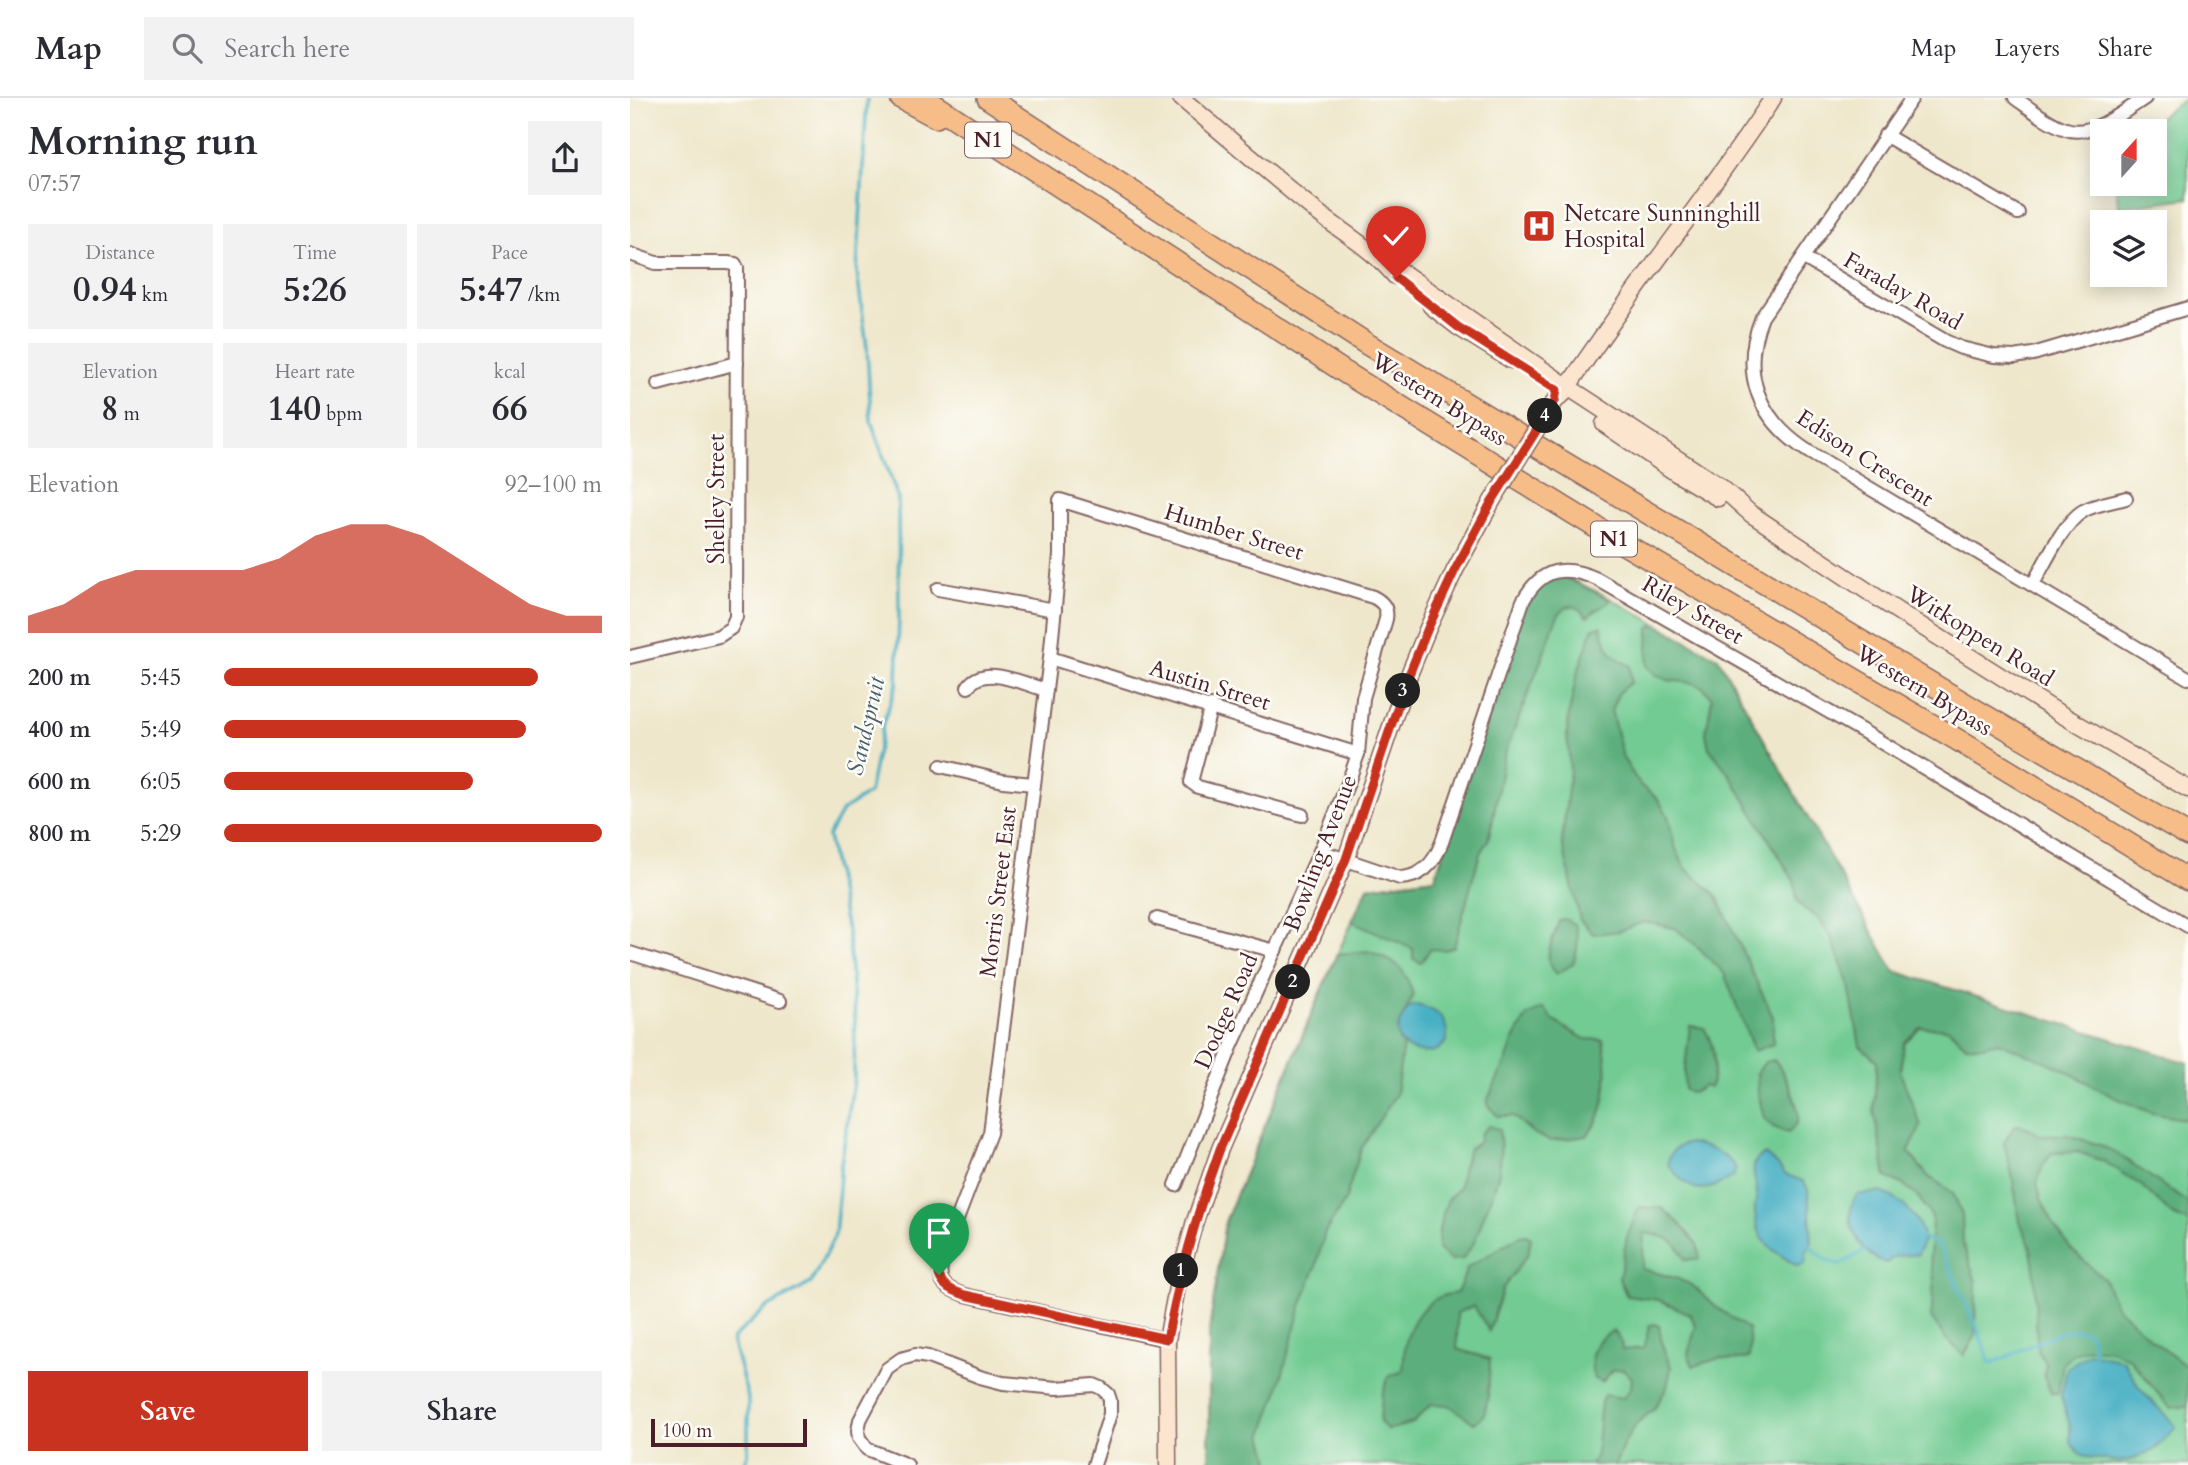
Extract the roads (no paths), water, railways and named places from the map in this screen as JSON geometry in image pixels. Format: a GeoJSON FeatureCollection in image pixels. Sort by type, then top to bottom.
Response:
{"type":"FeatureCollection","features":[{"type":"Feature","properties":{"kind":"highway"},"geometry":{"type":"LineString","coordinates":[[901,98],[1051,181]]}},
{"type":"Feature","properties":{"kind":"highway","name":"Western Bypass"},"geometry":{"type":"LineString","coordinates":[[924,98],[1346,373],[1612,537],[1956,739],[2188,880]]}},
{"type":"Feature","properties":{"kind":"highway","name":"Western Bypass"},"geometry":{"type":"LineString","coordinates":[[988,98],[1379,351],[2188,835]]}},
{"type":"Feature","properties":{"kind":"highway"},"geometry":{"type":"LineString","coordinates":[[1006,98],[1034,118],[1076,155]]}},
{"type":"Feature","properties":{"kind":"main road","name":"Witkoppen Road"},"geometry":{"type":"LineString","coordinates":[[1181,98],[1317,212],[1390,268],[1396,278],[1458,327],[1558,395],[1722,488],[1751,514],[1899,612],[2059,713],[2188,789]]}},
{"type":"Feature","properties":{"kind":"main road"},"geometry":{"type":"LineString","coordinates":[[1558,395],[1635,275],[1704,184],[1763,98]]}},
{"type":"Feature","properties":{"kind":"main road"},"geometry":{"type":"LineString","coordinates":[[1558,395],[1705,196],[1773,98]]}},
{"type":"Feature","properties":{"kind":"main road","name":"Bowling Avenue"},"geometry":{"type":"LineString","coordinates":[[1168,1465],[1167,1339],[1178,1282],[1209,1179],[1346,859],[1406,682],[1455,570],[1492,501],[1558,395]]}},
{"type":"Feature","properties":{"kind":"street","name":"Edison Crescent"},"geometry":{"type":"LineString","coordinates":[[1912,98],[1762,317],[1755,334],[1752,362],[1753,380],[1765,410],[1784,434],[1797,445],[2188,678]]}},
{"type":"Feature","properties":{"kind":"street"},"geometry":{"type":"LineString","coordinates":[[2015,98],[2057,125],[2076,132],[2094,128],[2145,98]]}},
{"type":"Feature","properties":{"kind":"street"},"geometry":{"type":"LineString","coordinates":[[1885,135],[2018,213]]}},
{"type":"Feature","properties":{"kind":"street","name":"Shelley Street"},"geometry":{"type":"LineString","coordinates":[[630,254],[656,263],[735,264],[737,268],[737,612],[731,628],[719,636],[630,657]]}},
{"type":"Feature","properties":{"kind":"street","name":"Faraday Road"},"geometry":{"type":"LineString","coordinates":[[1804,258],[1945,341],[1994,356],[2045,351],[2188,308]]}},
{"type":"Feature","properties":{"kind":"street"},"geometry":{"type":"LineString","coordinates":[[657,384],[737,363]]}},
{"type":"Feature","properties":{"kind":"street"},"geometry":{"type":"LineString","coordinates":[[2033,584],[2058,541],[2081,512],[2126,498]]}},
{"type":"Feature","properties":{"kind":"street","name":"Morris Street East"},"geometry":{"type":"LineString","coordinates":[[1060,500],[1060,555],[1050,657],[990,1133],[939,1275],[941,1281],[951,1290],[965,1295],[1167,1339]]}},
{"type":"Feature","properties":{"kind":"street","name":"Humber Street"},"geometry":{"type":"LineString","coordinates":[[1060,500],[1373,597],[1385,605],[1387,614]]}},
{"type":"Feature","properties":{"kind":"street","name":"Riley Street"},"geometry":{"type":"LineString","coordinates":[[1320,851],[1400,878],[1413,876],[1427,868],[1436,857],[1442,842],[1527,592],[1538,580],[1554,571],[1570,570],[1597,579],[1852,725],[2188,926]]}},
{"type":"Feature","properties":{"kind":"street"},"geometry":{"type":"LineString","coordinates":[[938,589],[1055,610]]}},
{"type":"Feature","properties":{"kind":"street","name":"Dodge Road"},"geometry":{"type":"LineString","coordinates":[[1176,1185],[1227,1058],[1348,783],[1358,754],[1363,698],[1387,614]]}},
{"type":"Feature","properties":{"kind":"street","name":"Austin Street"},"geometry":{"type":"LineString","coordinates":[[1050,657],[1358,754]]}},
{"type":"Feature","properties":{"kind":"street"},"geometry":{"type":"LineString","coordinates":[[968,680],[990,674],[1046,690]]}},
{"type":"Feature","properties":{"kind":"street"},"geometry":{"type":"LineString","coordinates":[[1211,706],[1191,782],[1198,787],[1302,815]]}},
{"type":"Feature","properties":{"kind":"street"},"geometry":{"type":"LineString","coordinates":[[941,766],[1003,781],[1033,784]]}},
{"type":"Feature","properties":{"kind":"street"},"geometry":{"type":"LineString","coordinates":[[1157,919],[1275,951]]}},
{"type":"Feature","properties":{"kind":"street"},"geometry":{"type":"LineString","coordinates":[[630,953],[780,1002]]}},
{"type":"Feature","properties":{"kind":"street"},"geometry":{"type":"LineString","coordinates":[[906,1465],[867,1449],[858,1431],[859,1420],[887,1369],[915,1355],[1003,1383],[1057,1388],[1098,1386],[1108,1394],[1111,1406],[1094,1465]]}},
{"type":"Feature","properties":{"kind":"water"},"geometry":{"type":"Polygon","coordinates":[[[1416,1005],[1436,1012],[1444,1021],[1447,1041],[1432,1052],[1411,1050],[1400,1041],[1400,1023],[1409,1007],[1416,1005]]]}},
{"type":"Feature","properties":{"kind":"water"},"geometry":{"type":"Polygon","coordinates":[[[1689,1143],[1721,1154],[1736,1168],[1733,1177],[1705,1189],[1690,1186],[1683,1181],[1668,1164],[1674,1150],[1689,1143]]]}},
{"type":"Feature","properties":{"kind":"water"},"geometry":{"type":"Polygon","coordinates":[[[1765,1154],[1784,1174],[1803,1181],[1808,1189],[1812,1242],[1805,1264],[1797,1266],[1768,1246],[1759,1233],[1755,1213],[1757,1191],[1754,1167],[1757,1159],[1765,1154]]]}},
{"type":"Feature","properties":{"kind":"water"},"geometry":{"type":"Polygon","coordinates":[[[1879,1192],[1893,1198],[1913,1215],[1922,1230],[1922,1244],[1918,1254],[1897,1256],[1887,1263],[1861,1245],[1852,1225],[1852,1205],[1857,1195],[1879,1192]]]}},
{"type":"Feature","properties":{"kind":"water"},"geometry":{"type":"Polygon","coordinates":[[[2089,1353],[2123,1360],[2140,1389],[2175,1425],[2154,1450],[2120,1462],[2087,1457],[2079,1453],[2070,1442],[2070,1426],[2061,1396],[2067,1368],[2089,1353]]]}},
{"type":"Feature","properties":{"kind":"waterway","name":"Sandspruit"},"geometry":{"type":"LineString","coordinates":[[744,1465],[748,1455],[748,1398],[732,1339],[765,1309],[811,1283],[835,1235],[841,1164],[854,1078],[855,1018],[848,936],[828,836],[842,811],[869,793],[883,723],[897,683],[898,498],[871,421],[867,348],[857,272],[867,98]]}},
{"type":"Feature","properties":{"kind":"waterway"},"geometry":{"type":"LineString","coordinates":[[1923,1238],[1940,1247],[1990,1363],[2055,1335],[2079,1330],[2090,1335],[2095,1354]]}},
{"type":"Feature","properties":{"kind":"waterway"},"geometry":{"type":"LineString","coordinates":[[1809,1246],[1826,1260],[1840,1265],[1865,1250]]}},
{"type":"Feature","properties":{"kind":"place","name":"Netcare Sunninghill Hospital"},"geometry":{"type":"Point","coordinates":[1539,226]}}]}
